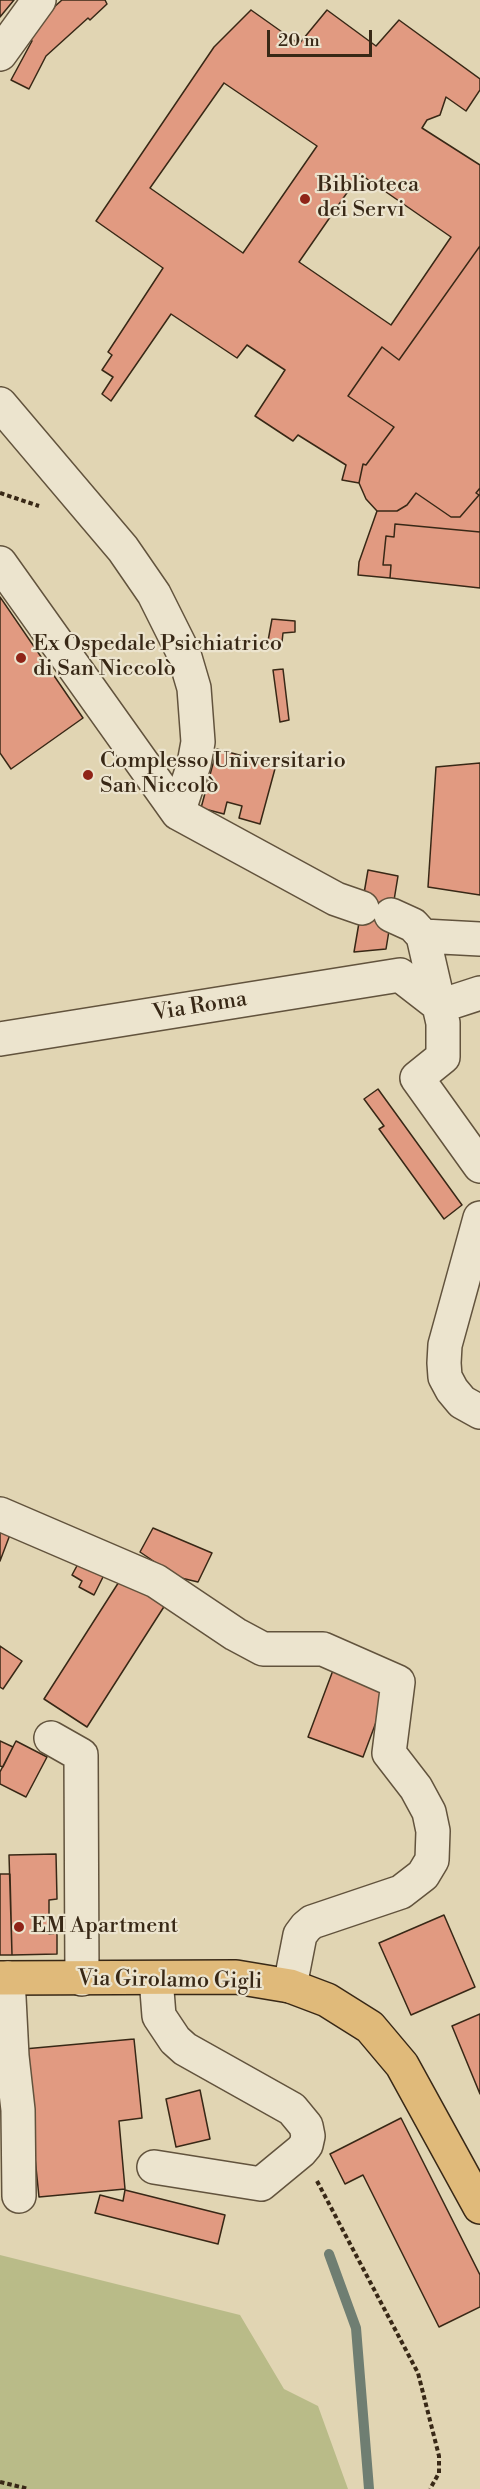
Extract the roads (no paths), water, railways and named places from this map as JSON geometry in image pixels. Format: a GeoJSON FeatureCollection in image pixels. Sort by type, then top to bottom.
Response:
{"type":"FeatureCollection","features":[{"type":"Feature","properties":{"kind":"main road","name":"Via Girolamo Gigli"},"geometry":{"type":"LineString","coordinates":[[4,1978],[236,1977],[290,1986],[341,2007],[381,2038],[419,2093],[480,2207]]}},
{"type":"Feature","properties":{"kind":"street"},"geometry":{"type":"LineString","coordinates":[[0,54],[39,0]]}},
{"type":"Feature","properties":{"kind":"street"},"geometry":{"type":"LineString","coordinates":[[0,404],[123,549],[154,594],[184,654],[194,688],[198,742],[177,813]]}},
{"type":"Feature","properties":{"kind":"street"},"geometry":{"type":"LineString","coordinates":[[0,563],[177,813],[336,899],[413,925],[423,936],[440,1006],[444,1035],[443,1057],[417,1078],[480,1166]]}},
{"type":"Feature","properties":{"kind":"street"},"geometry":{"type":"LineString","coordinates":[[423,936],[480,939]]}},
{"type":"Feature","properties":{"kind":"street"},"geometry":{"type":"LineString","coordinates":[[423,936],[400,975],[440,1006]]}},
{"type":"Feature","properties":{"kind":"street","name":"Via Roma"},"geometry":{"type":"LineString","coordinates":[[0,1039],[400,975]]}},
{"type":"Feature","properties":{"kind":"street"},"geometry":{"type":"LineString","coordinates":[[440,1006],[480,993]]}},
{"type":"Feature","properties":{"kind":"street"},"geometry":{"type":"LineString","coordinates":[[480,1218],[445,1345],[444,1363],[445,1377],[452,1390],[462,1402],[480,1412]]}},
{"type":"Feature","properties":{"kind":"street"},"geometry":{"type":"LineString","coordinates":[[0,1514],[145,1575],[235,1634],[263,1649],[274,1651],[323,1649],[398,1682],[389,1753],[416,1788],[429,1812],[433,1830],[432,1860],[423,1875],[401,1892],[312,1922],[306,1927],[300,1935],[290,1986]]}},
{"type":"Feature","properties":{"kind":"street"},"geometry":{"type":"LineString","coordinates":[[51,1738],[81,1755],[82,1979]]}},
{"type":"Feature","properties":{"kind":"street"},"geometry":{"type":"LineString","coordinates":[[4,1978],[18,2110],[19,2196]]}},
{"type":"Feature","properties":{"kind":"street"},"geometry":{"type":"LineString","coordinates":[[154,2167],[261,2184],[306,2145],[306,2126],[292,2109],[185,2049],[175,2040],[159,2016],[156,1978]]}},
{"type":"Feature","properties":{"kind":"waterway"},"geometry":{"type":"LineString","coordinates":[[329,2254],[356,2328],[369,2489]]}},
{"type":"Feature","properties":{"kind":"place","name":"Biblioteca dei Servi"},"geometry":{"type":"Point","coordinates":[305,199]}},
{"type":"Feature","properties":{"kind":"place","name":"Ex Ospedale Psichiatrico di San Niccolò"},"geometry":{"type":"Point","coordinates":[21,658]}},
{"type":"Feature","properties":{"kind":"place","name":"Complesso Universitario San Niccolò"},"geometry":{"type":"Point","coordinates":[88,775]}},
{"type":"Feature","properties":{"kind":"place","name":"EM Apartment"},"geometry":{"type":"Point","coordinates":[19,1927]}}]}
